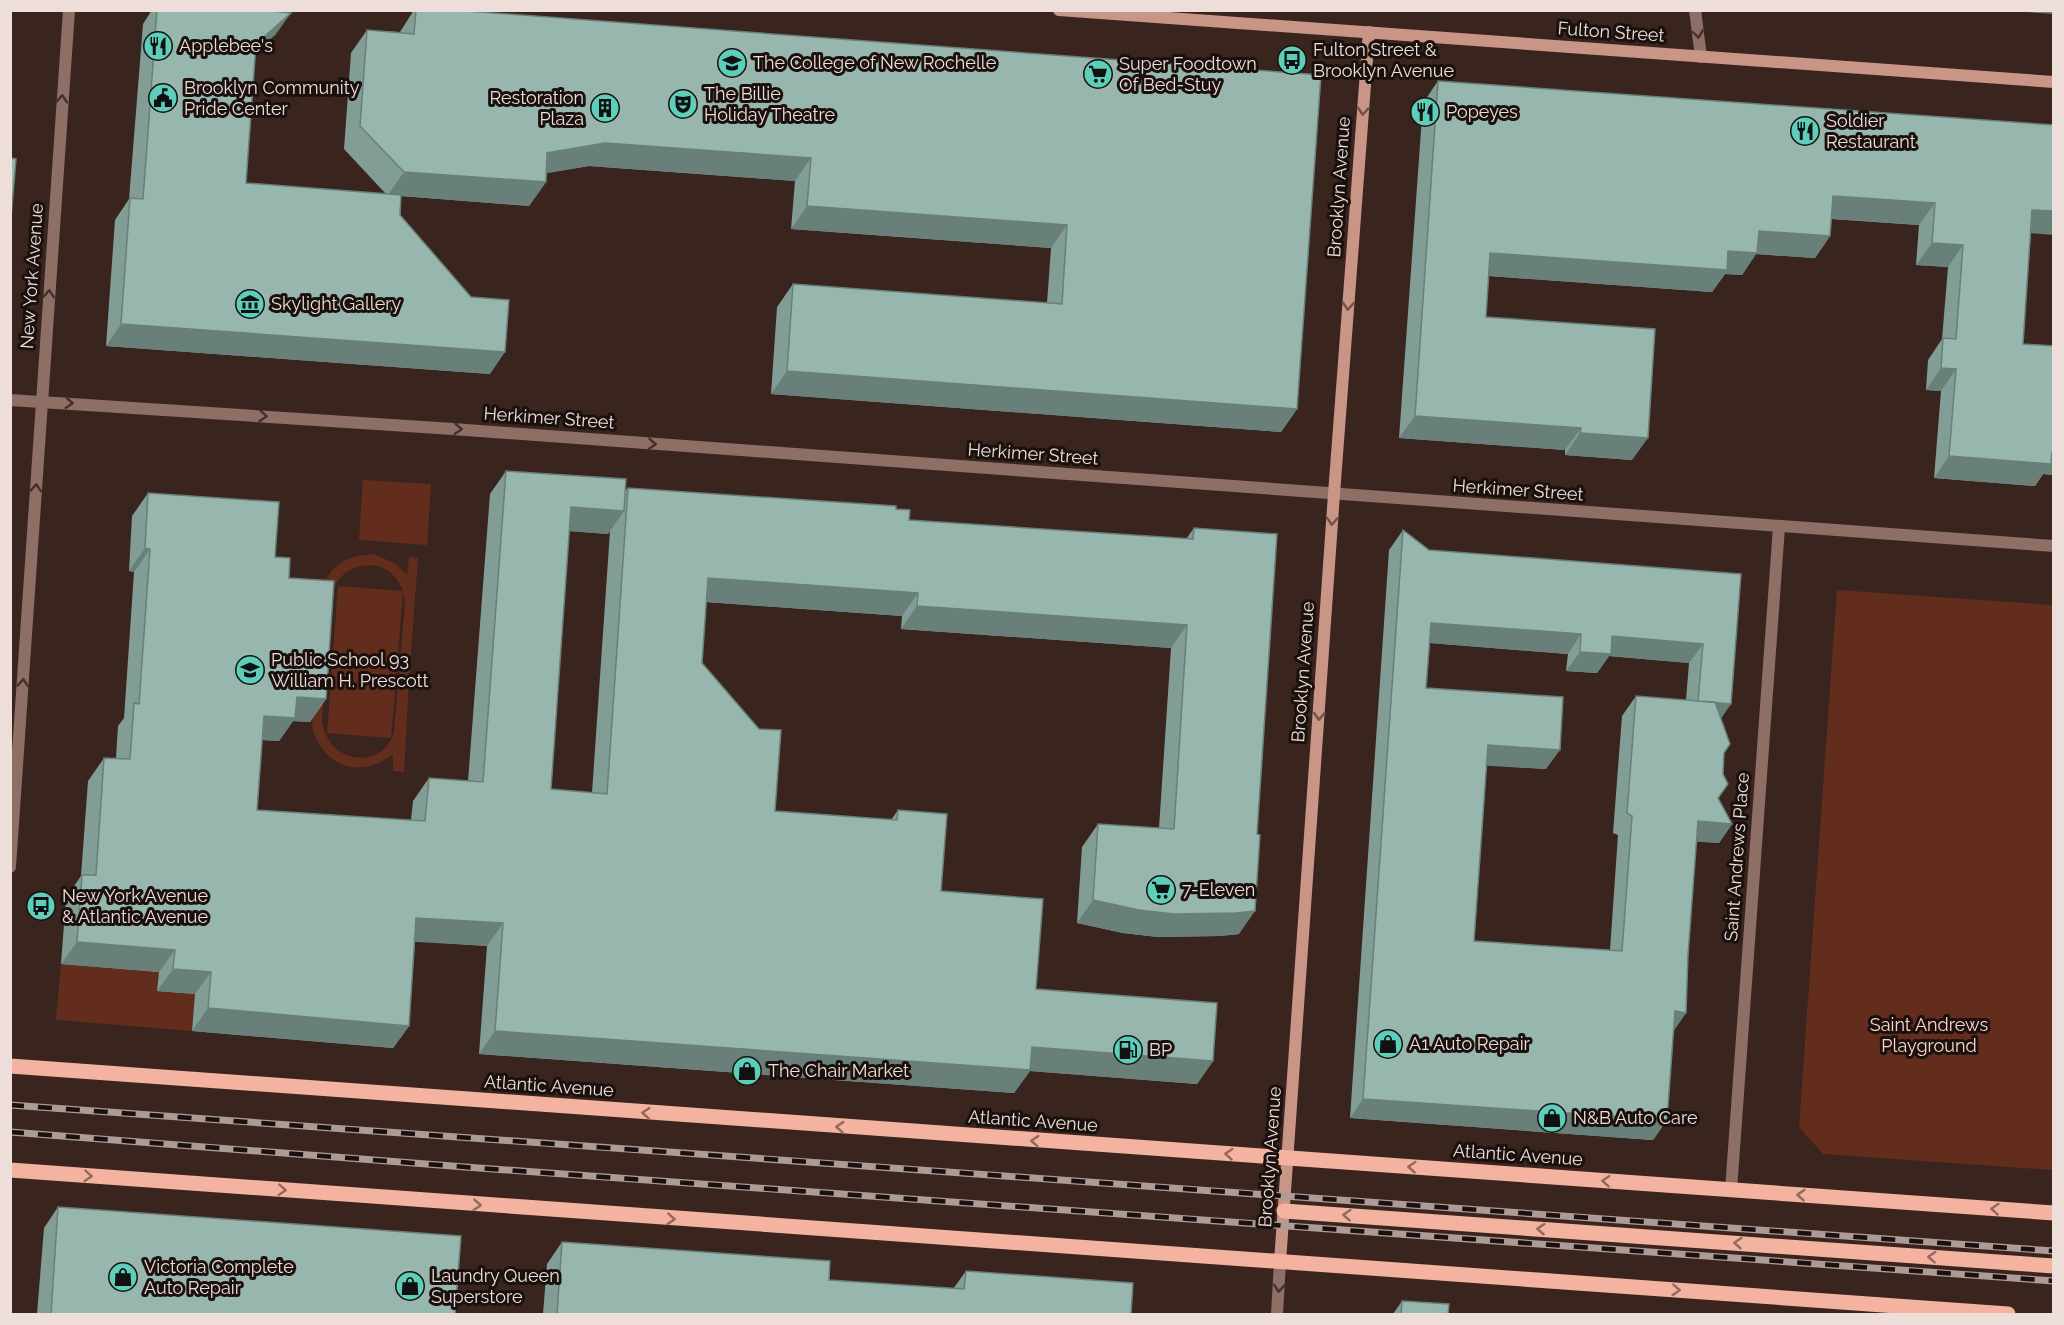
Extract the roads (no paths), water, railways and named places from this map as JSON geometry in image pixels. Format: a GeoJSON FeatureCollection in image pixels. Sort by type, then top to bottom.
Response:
{"type":"FeatureCollection","features":[{"type":"Feature","properties":{"kind":"main road","name":"Atlantic Avenue"},"geometry":{"type":"LineString","coordinates":[[10,1066],[1039,1142],[2054,1213]]}},
{"type":"Feature","properties":{"kind":"main road"},"geometry":{"type":"LineString","coordinates":[[10,1170],[2008,1314]]}},
{"type":"Feature","properties":{"kind":"main road"},"geometry":{"type":"LineString","coordinates":[[1284,1211],[2054,1266]]}},
{"type":"Feature","properties":{"kind":"street","name":"New York Avenue"},"geometry":{"type":"LineString","coordinates":[[10,867],[69,10]]}},
{"type":"Feature","properties":{"kind":"street","name":"Fulton Street"},"geometry":{"type":"LineString","coordinates":[[1059,10],[2054,82]]}},
{"type":"Feature","properties":{"kind":"street"},"geometry":{"type":"LineString","coordinates":[[1695,10],[1701,57]]}},
{"type":"Feature","properties":{"kind":"street","name":"Brooklyn Avenue"},"geometry":{"type":"LineString","coordinates":[[1277,1314],[1334,494],[1369,32]]}},
{"type":"Feature","properties":{"kind":"street","name":"Herkimer Street"},"geometry":{"type":"LineString","coordinates":[[10,400],[453,429],[2054,546]]}},
{"type":"Feature","properties":{"kind":"street","name":"Saint Andrews Place"},"geometry":{"type":"LineString","coordinates":[[1731,1190],[1779,527]]}},
{"type":"Feature","properties":{"kind":"railway"},"geometry":{"type":"LineString","coordinates":[[10,1105],[2054,1251]]}},
{"type":"Feature","properties":{"kind":"railway"},"geometry":{"type":"LineString","coordinates":[[10,1132],[465,1167],[2054,1281]]}},
{"type":"Feature","properties":{"kind":"place","name":"Applebee's"},"geometry":{"type":"Point","coordinates":[158,46]}},
{"type":"Feature","properties":{"kind":"place","name":"Fulton Street & Brooklyn Avenue"},"geometry":{"type":"Point","coordinates":[1292,60]}},
{"type":"Feature","properties":{"kind":"place","name":"The College of New Rochelle"},"geometry":{"type":"Point","coordinates":[732,63]}},
{"type":"Feature","properties":{"kind":"place","name":"Super Foodtown Of Bed-Stuy"},"geometry":{"type":"Point","coordinates":[1098,74]}},
{"type":"Feature","properties":{"kind":"place","name":"Brooklyn Community Pride Center"},"geometry":{"type":"Point","coordinates":[163,98]}},
{"type":"Feature","properties":{"kind":"place","name":"The Billie Holiday Theatre"},"geometry":{"type":"Point","coordinates":[683,104]}},
{"type":"Feature","properties":{"kind":"place","name":"Restoration Plaza"},"geometry":{"type":"Point","coordinates":[605,108]}},
{"type":"Feature","properties":{"kind":"place","name":"Popeyes"},"geometry":{"type":"Point","coordinates":[1425,112]}},
{"type":"Feature","properties":{"kind":"place","name":"Soldier Restaurant"},"geometry":{"type":"Point","coordinates":[1805,131]}},
{"type":"Feature","properties":{"kind":"place","name":"Skylight Gallery"},"geometry":{"type":"Point","coordinates":[250,304]}},
{"type":"Feature","properties":{"kind":"place","name":"Public School 93 William H. Prescott"},"geometry":{"type":"Point","coordinates":[250,670]}},
{"type":"Feature","properties":{"kind":"place","name":"7-Eleven"},"geometry":{"type":"Point","coordinates":[1161,890]}},
{"type":"Feature","properties":{"kind":"place","name":"New York Avenue & Atlantic Avenue"},"geometry":{"type":"Point","coordinates":[41,906]}},
{"type":"Feature","properties":{"kind":"place","name":"A1 Auto Repair"},"geometry":{"type":"Point","coordinates":[1388,1044]}},
{"type":"Feature","properties":{"kind":"place","name":"BP"},"geometry":{"type":"Point","coordinates":[1128,1050]}},
{"type":"Feature","properties":{"kind":"place","name":"The Chair Market"},"geometry":{"type":"Point","coordinates":[747,1071]}},
{"type":"Feature","properties":{"kind":"place","name":"N&B Auto Care"},"geometry":{"type":"Point","coordinates":[1552,1118]}},
{"type":"Feature","properties":{"kind":"place","name":"Victoria Complete Auto Repair"},"geometry":{"type":"Point","coordinates":[123,1277]}},
{"type":"Feature","properties":{"kind":"place","name":"Laundry Queen Superstore"},"geometry":{"type":"Point","coordinates":[410,1286]}},
{"type":"Feature","properties":{"kind":"park label","name":"Saint Andrews Playground"},"geometry":{"type":"Point","coordinates":[1929,1035]}}]}
